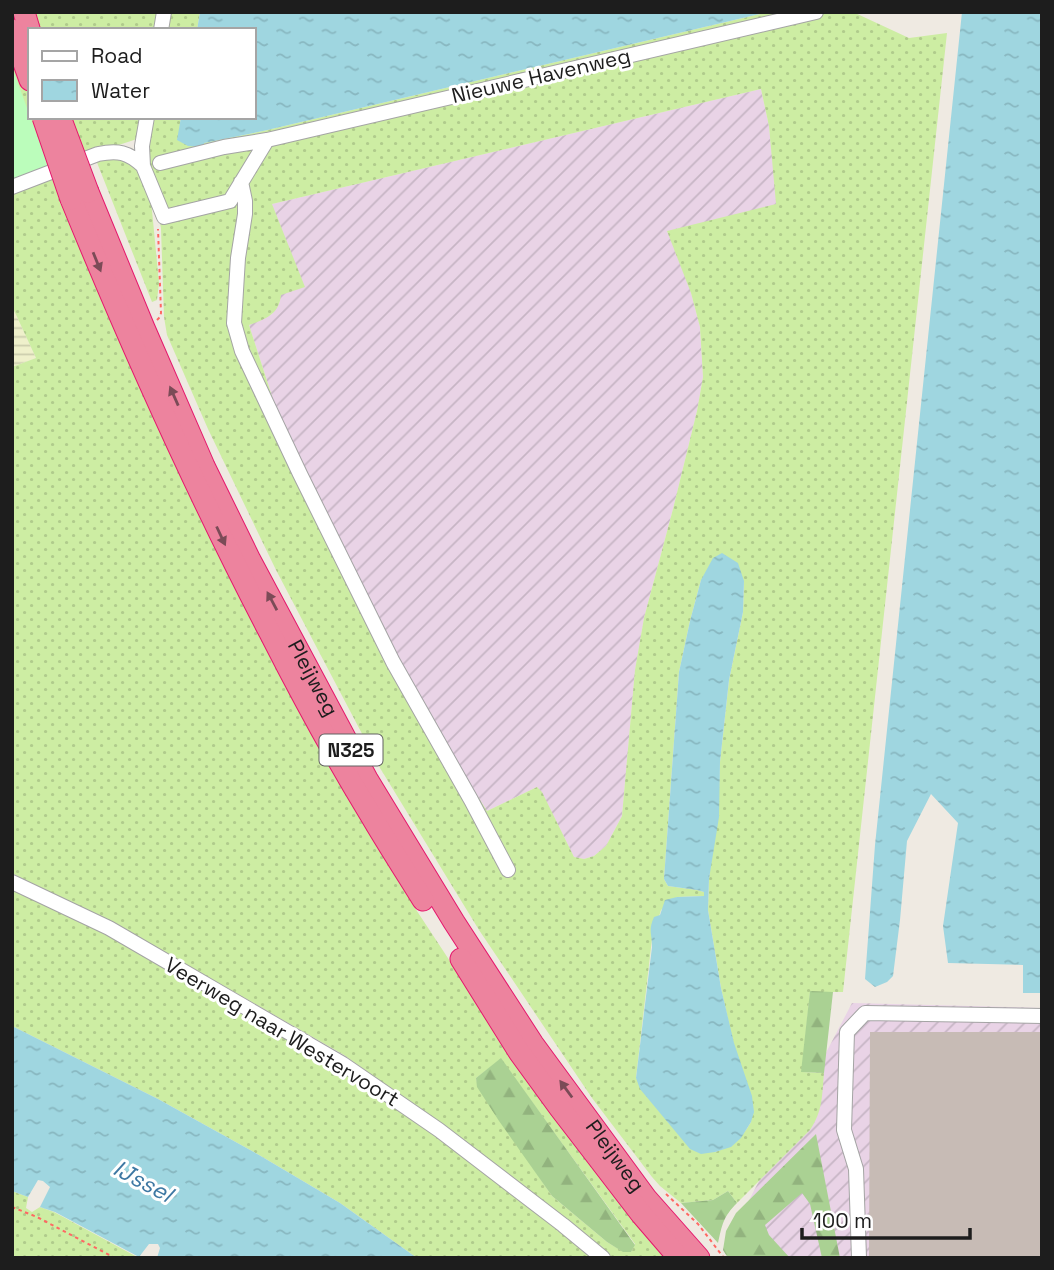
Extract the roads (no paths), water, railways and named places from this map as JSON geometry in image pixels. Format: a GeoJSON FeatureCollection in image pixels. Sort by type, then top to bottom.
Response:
{"type":"FeatureCollection","features":[{"type":"Feature","properties":{"kind":"highway"},"geometry":{"type":"LineString","coordinates":[[12,30],[28,74]]}},
{"type":"Feature","properties":{"kind":"highway","name":"Pleijweg"},"geometry":{"type":"LineString","coordinates":[[44,119],[144,328],[204,466],[250,560],[367,779],[454,922],[533,1044],[646,1198],[699,1258]]}},
{"type":"Feature","properties":{"kind":"highway","name":"Pleijweg"},"geometry":{"type":"LineString","coordinates":[[61,119],[80,195],[113,301],[232,560],[299,688],[369,813],[519,1052],[642,1215],[679,1258]]}},
{"type":"Feature","properties":{"kind":"street","name":"Nieuwe Havenweg"},"geometry":{"type":"LineString","coordinates":[[160,163],[816,12]]}},
{"type":"Feature","properties":{"kind":"street"},"geometry":{"type":"LineString","coordinates":[[146,119],[142,146],[144,166],[164,217],[230,201],[267,140]]}},
{"type":"Feature","properties":{"kind":"street"},"geometry":{"type":"LineString","coordinates":[[12,187],[107,152],[127,153],[144,166]]}},
{"type":"Feature","properties":{"kind":"street"},"geometry":{"type":"LineString","coordinates":[[242,182],[245,214],[238,258],[233,323],[242,351],[393,662],[508,870]]}},
{"type":"Feature","properties":{"kind":"street","name":"Veerweg naar Westervoort"},"geometry":{"type":"LineString","coordinates":[[12,882],[109,928],[343,1063],[439,1130],[603,1258]]}},
{"type":"Feature","properties":{"kind":"street"},"geometry":{"type":"LineString","coordinates":[[859,1258],[856,1169],[844,1130],[847,1032],[865,1013],[1042,1016]]}},
{"type":"Feature","properties":{"kind":"water"},"geometry":{"type":"Polygon","coordinates":[[[200,12],[768,12],[204,143],[204,147],[188,146],[177,140],[181,119],[256,119],[256,28],[197,28],[200,12]]]}},
{"type":"Feature","properties":{"kind":"water"},"geometry":{"type":"Polygon","coordinates":[[[962,12],[1042,12],[1042,993],[1023,993],[1023,965],[948,963],[943,926],[958,823],[931,794],[907,841],[893,976],[875,987],[865,979],[875,845],[962,12]]]}},
{"type":"Feature","properties":{"kind":"water"},"geometry":{"type":"Polygon","coordinates":[[[722,553],[738,563],[744,581],[743,612],[729,680],[720,762],[719,817],[709,879],[708,910],[721,988],[734,1043],[752,1096],[754,1112],[741,1138],[731,1147],[701,1154],[690,1149],[640,1089],[636,1078],[652,947],[652,922],[654,917],[660,915],[665,900],[704,896],[704,892],[697,890],[668,886],[664,879],[679,672],[701,580],[713,558],[722,553]]]}},
{"type":"Feature","properties":{"kind":"water","name":"IJssel"},"geometry":{"type":"Polygon","coordinates":[[[12,1026],[158,1099],[259,1155],[340,1203],[417,1258],[157,1258],[160,1248],[158,1244],[149,1244],[139,1257],[55,1212],[40,1207],[50,1187],[43,1181],[38,1180],[28,1197],[12,1191],[12,1026]]]}}]}
